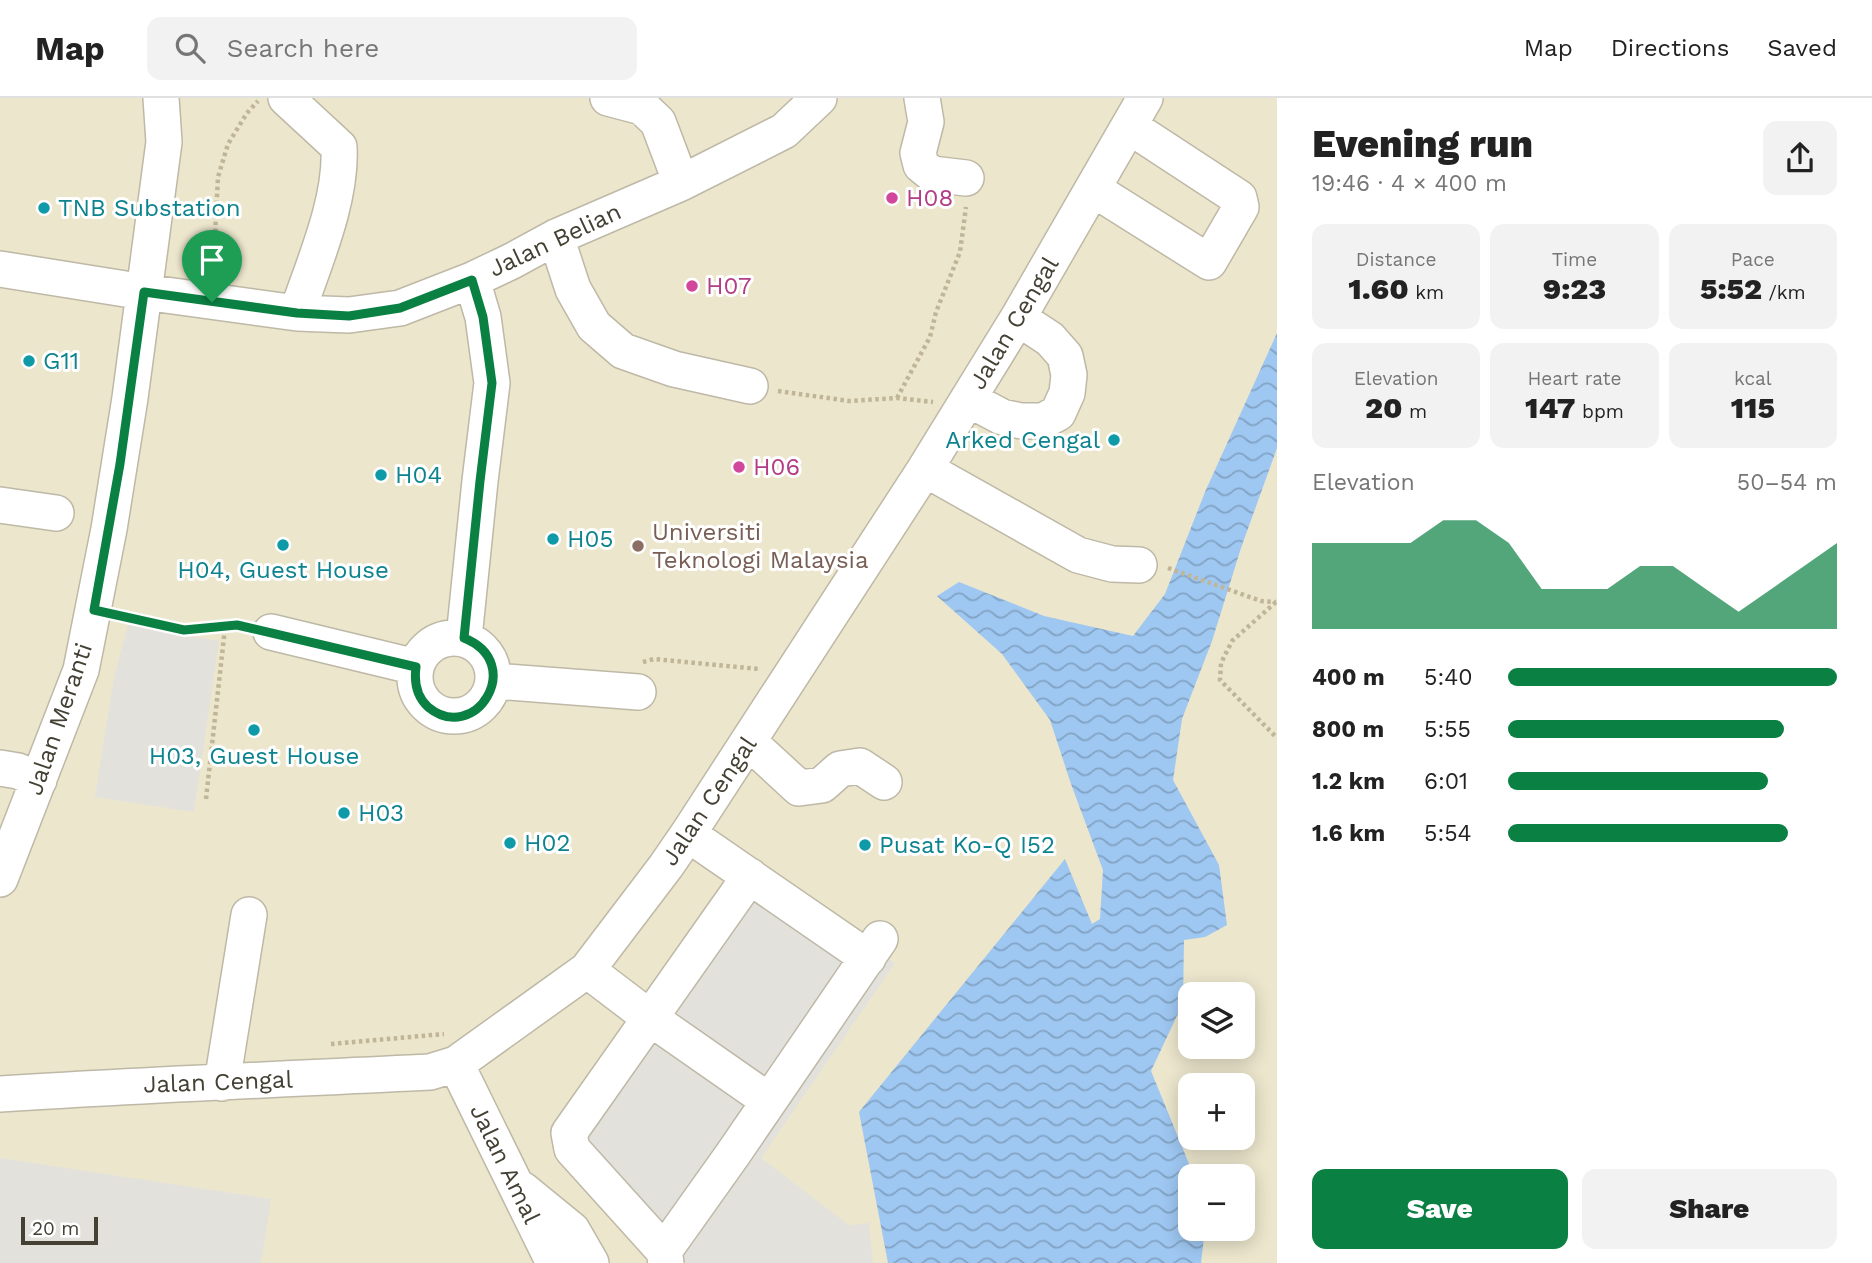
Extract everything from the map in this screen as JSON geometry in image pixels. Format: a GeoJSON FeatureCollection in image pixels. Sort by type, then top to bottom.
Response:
{"type":"FeatureCollection","features":[{"type":"Feature","properties":{"kind":"street","name":"Jalan Meranti"},"geometry":{"type":"LineString","coordinates":[[0,879],[81,670],[94,610],[120,464],[164,142],[161,98]]}},
{"type":"Feature","properties":{"kind":"street"},"geometry":{"type":"LineString","coordinates":[[286,98],[339,147],[340,156],[334,199],[297,313]]}},
{"type":"Feature","properties":{"kind":"street"},"geometry":{"type":"LineString","coordinates":[[608,98],[642,107],[658,122],[681,183]]}},
{"type":"Feature","properties":{"kind":"street","name":"Jalan Belian"},"geometry":{"type":"LineString","coordinates":[[0,269],[297,313],[349,316],[400,308],[472,280],[556,237],[681,183],[784,131],[819,98]]}},
{"type":"Feature","properties":{"kind":"street"},"geometry":{"type":"LineString","coordinates":[[922,98],[926,122],[918,153],[921,165],[932,174],[966,178]]}},
{"type":"Feature","properties":{"kind":"street"},"geometry":{"type":"LineString","coordinates":[[1093,189],[1209,262],[1241,207],[1239,198],[1137,112]]}},
{"type":"Feature","properties":{"kind":"street","name":"Jalan Cengal"},"geometry":{"type":"LineString","coordinates":[[0,1094],[149,1084],[222,1083],[430,1072],[456,1064],[587,970],[688,834],[925,469],[952,401],[1018,318],[1137,112]]}},
{"type":"Feature","properties":{"kind":"street"},"geometry":{"type":"LineString","coordinates":[[556,237],[573,289],[594,326],[623,351],[674,369],[750,386]]}},
{"type":"Feature","properties":{"kind":"street"},"geometry":{"type":"LineString","coordinates":[[464,638],[492,383],[483,317],[472,280]]}},
{"type":"Feature","properties":{"kind":"street"},"geometry":{"type":"LineString","coordinates":[[952,401],[1021,421],[1043,421],[1058,414],[1067,393],[1069,375],[1065,356],[1050,339],[1018,318]]}},
{"type":"Feature","properties":{"kind":"street"},"geometry":{"type":"LineString","coordinates":[[925,469],[1078,555],[1112,564],[1155,567]]}},
{"type":"Feature","properties":{"kind":"street"},"geometry":{"type":"LineString","coordinates":[[0,505],[56,513]]}},
{"type":"Feature","properties":{"kind":"street"},"geometry":{"type":"LineString","coordinates":[[271,632],[416,667]]}},
{"type":"Feature","properties":{"kind":"street"},"geometry":{"type":"LineString","coordinates":[[452,637],[464,638],[475,643],[490,659],[494,681],[490,694],[482,705],[460,716],[447,716],[435,712],[425,704],[418,693],[414,680],[416,667],[428,646],[452,637]]}},
{"type":"Feature","properties":{"kind":"street"},"geometry":{"type":"LineString","coordinates":[[494,681],[638,692]]}},
{"type":"Feature","properties":{"kind":"street"},"geometry":{"type":"LineString","coordinates":[[749,741],[799,788],[822,785],[840,769],[860,766],[884,782]]}},
{"type":"Feature","properties":{"kind":"street"},"geometry":{"type":"LineString","coordinates":[[0,768],[18,771],[39,780]]}},
{"type":"Feature","properties":{"kind":"street"},"geometry":{"type":"LineString","coordinates":[[688,834],[750,876],[874,948],[665,1257],[572,1149],[569,1133],[750,876]]}},
{"type":"Feature","properties":{"kind":"street"},"geometry":{"type":"LineString","coordinates":[[222,1083],[249,915]]}},
{"type":"Feature","properties":{"kind":"street"},"geometry":{"type":"LineString","coordinates":[[587,970],[650,1018],[769,1101]]}},
{"type":"Feature","properties":{"kind":"street","name":"Jalan Amal"},"geometry":{"type":"LineString","coordinates":[[456,1064],[554,1263]]}},
{"type":"Feature","properties":{"kind":"street"},"geometry":{"type":"LineString","coordinates":[[512,1181],[572,1230],[590,1263]]}},
{"type":"Feature","properties":{"kind":"path"},"geometry":{"type":"LineString","coordinates":[[212,302],[218,177],[228,144],[247,113],[261,98]]}},
{"type":"Feature","properties":{"kind":"path"},"geometry":{"type":"LineString","coordinates":[[897,398],[930,337],[936,312],[960,252],[966,214],[966,178]]}},
{"type":"Feature","properties":{"kind":"path"},"geometry":{"type":"LineString","coordinates":[[750,386],[849,401],[897,398],[952,401]]}},
{"type":"Feature","properties":{"kind":"path"},"geometry":{"type":"LineString","coordinates":[[1155,567],[1261,600],[1276,602]]}},
{"type":"Feature","properties":{"kind":"path"},"geometry":{"type":"LineString","coordinates":[[1276,602],[1232,641],[1221,663],[1220,680],[1277,738]]}},
{"type":"Feature","properties":{"kind":"path"},"geometry":{"type":"LineString","coordinates":[[94,610],[184,630],[237,625],[271,632]]}},
{"type":"Feature","properties":{"kind":"path"},"geometry":{"type":"LineString","coordinates":[[206,799],[225,628]]}},
{"type":"Feature","properties":{"kind":"path"},"geometry":{"type":"LineString","coordinates":[[638,692],[636,674],[642,663],[654,659],[761,670]]}},
{"type":"Feature","properties":{"kind":"shaded area","name":"Universiti Teknologi Malaysia"},"geometry":{"type":"Polygon","coordinates":[[[0,98],[1277,98],[1277,1263],[0,1263],[0,98]]]}},
{"type":"Feature","properties":{"kind":"shaded area"},"geometry":{"type":"Polygon","coordinates":[[[128,624],[219,641],[194,812],[95,797],[113,682],[128,624]]]}},
{"type":"Feature","properties":{"kind":"shaded area"},"geometry":{"type":"Polygon","coordinates":[[[745,860],[895,963],[761,1158],[849,1225],[869,1223],[873,1263],[649,1263],[552,1146],[745,860]]]}},
{"type":"Feature","properties":{"kind":"shaded area"},"geometry":{"type":"Polygon","coordinates":[[[0,1158],[271,1199],[261,1263],[0,1263],[0,1158]]]}},
{"type":"Feature","properties":{"kind":"water"},"geometry":{"type":"Polygon","coordinates":[[[1277,333],[1277,448],[1241,548],[1212,641],[1182,719],[1173,780],[1219,865],[1227,925],[1205,937],[1184,940],[1183,982],[1178,982],[1178,1014],[1151,1071],[1178,1137],[1178,1150],[1183,1150],[1189,1164],[1178,1164],[1178,1241],[1204,1241],[1201,1263],[888,1263],[859,1112],[1065,859],[1092,924],[1100,919],[1103,870],[1050,720],[1002,654],[937,596],[959,582],[1044,616],[1133,636],[1165,594],[1205,492],[1277,333]]]}},
{"type":"Feature","properties":{"kind":"place","name":"H08"},"geometry":{"type":"Point","coordinates":[892,198]}},
{"type":"Feature","properties":{"kind":"place","name":"TNB Substation"},"geometry":{"type":"Point","coordinates":[44,208]}},
{"type":"Feature","properties":{"kind":"place","name":"H07"},"geometry":{"type":"Point","coordinates":[692,286]}},
{"type":"Feature","properties":{"kind":"place","name":"G11"},"geometry":{"type":"Point","coordinates":[29,361]}},
{"type":"Feature","properties":{"kind":"place","name":"Arked Cengal"},"geometry":{"type":"Point","coordinates":[1114,440]}},
{"type":"Feature","properties":{"kind":"place","name":"H06"},"geometry":{"type":"Point","coordinates":[739,467]}},
{"type":"Feature","properties":{"kind":"place","name":"H04"},"geometry":{"type":"Point","coordinates":[381,475]}},
{"type":"Feature","properties":{"kind":"place","name":"H05"},"geometry":{"type":"Point","coordinates":[553,539]}},
{"type":"Feature","properties":{"kind":"place","name":"H04, Guest House"},"geometry":{"type":"Point","coordinates":[283,545]}},
{"type":"Feature","properties":{"kind":"place","name":"Universiti Teknologi Malaysia"},"geometry":{"type":"Point","coordinates":[638,546]}},
{"type":"Feature","properties":{"kind":"place","name":"H03, Guest House"},"geometry":{"type":"Point","coordinates":[254,730]}},
{"type":"Feature","properties":{"kind":"place","name":"H03"},"geometry":{"type":"Point","coordinates":[344,813]}},
{"type":"Feature","properties":{"kind":"place","name":"H02"},"geometry":{"type":"Point","coordinates":[510,843]}},
{"type":"Feature","properties":{"kind":"place","name":"Pusat Ko-Q I52"},"geometry":{"type":"Point","coordinates":[865,845]}},
{"type":"Feature","properties":{"kind":"route"},"geometry":{"type":"LineString","coordinates":[[472,280],[483,317],[492,383],[464,638],[475,643],[490,659],[494,681],[490,694],[482,705],[472,712],[447,716],[435,712],[425,704],[414,680],[416,667],[237,625],[184,630],[94,610],[120,464],[144,292],[212,302],[297,313],[349,316],[400,308],[472,280]]}}]}
